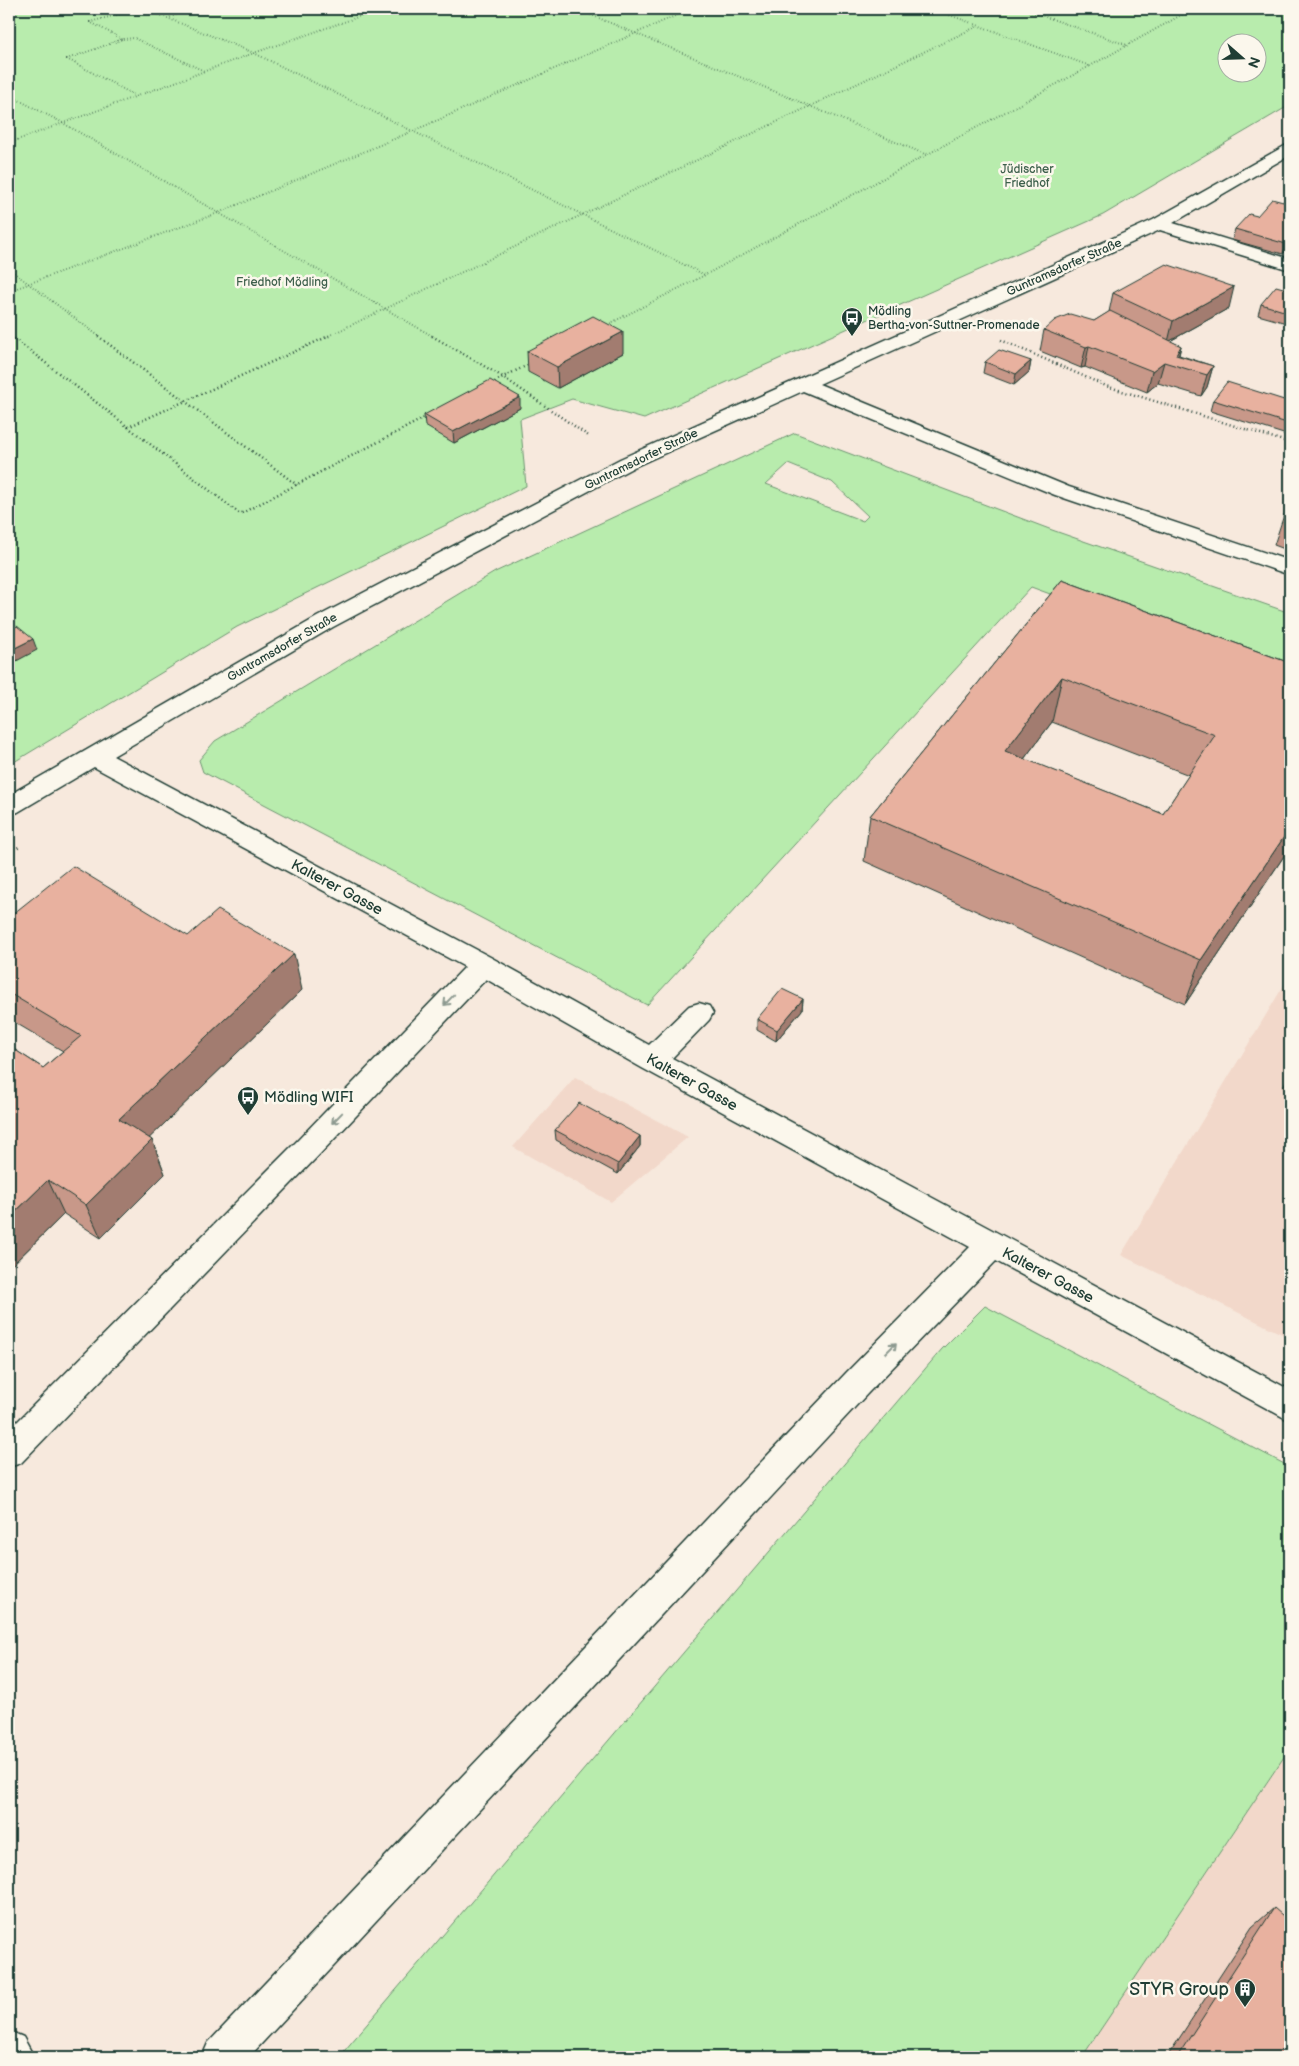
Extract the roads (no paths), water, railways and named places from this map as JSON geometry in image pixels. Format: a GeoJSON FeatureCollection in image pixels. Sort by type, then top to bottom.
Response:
{"type":"FeatureCollection","features":[{"type":"Feature","properties":{"kind":"street","name":"Guntramsdorfer Straße"},"geometry":{"type":"LineString","coordinates":[[9,806],[325,622],[627,463],[1160,224],[1290,148]]}},
{"type":"Feature","properties":{"kind":"street"},"geometry":{"type":"LineString","coordinates":[[1160,224],[1290,265]]}},
{"type":"Feature","properties":{"kind":"street"},"geometry":{"type":"LineString","coordinates":[[802,384],[1062,491],[1290,568]]}},
{"type":"Feature","properties":{"kind":"street","name":"Kalterer Gasse"},"geometry":{"type":"LineString","coordinates":[[95,757],[483,965],[652,1060],[1290,1406]]}},
{"type":"Feature","properties":{"kind":"street"},"geometry":{"type":"LineString","coordinates":[[9,1452],[308,1148],[483,965]]}},
{"type":"Feature","properties":{"kind":"street"},"geometry":{"type":"LineString","coordinates":[[652,1060],[699,1012]]}},
{"type":"Feature","properties":{"kind":"street"},"geometry":{"type":"LineString","coordinates":[[222,2057],[857,1383],[992,1245]]}},
{"type":"Feature","properties":{"kind":"street"},"geometry":{"type":"LineString","coordinates":[[9,2050],[14,2057]]}},
{"type":"Feature","properties":{"kind":"place","name":"Mödling Bertha-von-Suttner-Promenade"},"geometry":{"type":"Point","coordinates":[852,337]}},
{"type":"Feature","properties":{"kind":"place","name":"Mödling WIFI"},"geometry":{"type":"Point","coordinates":[248,1116]}},
{"type":"Feature","properties":{"kind":"place","name":"STYR Group"},"geometry":{"type":"Point","coordinates":[1245,2008]}},
{"type":"Feature","properties":{"kind":"park label","name":"Jüdischer Friedhof"},"geometry":{"type":"Point","coordinates":[1027,176]}},
{"type":"Feature","properties":{"kind":"park label","name":"Friedhof Mödling"},"geometry":{"type":"Point","coordinates":[282,282]}}]}
